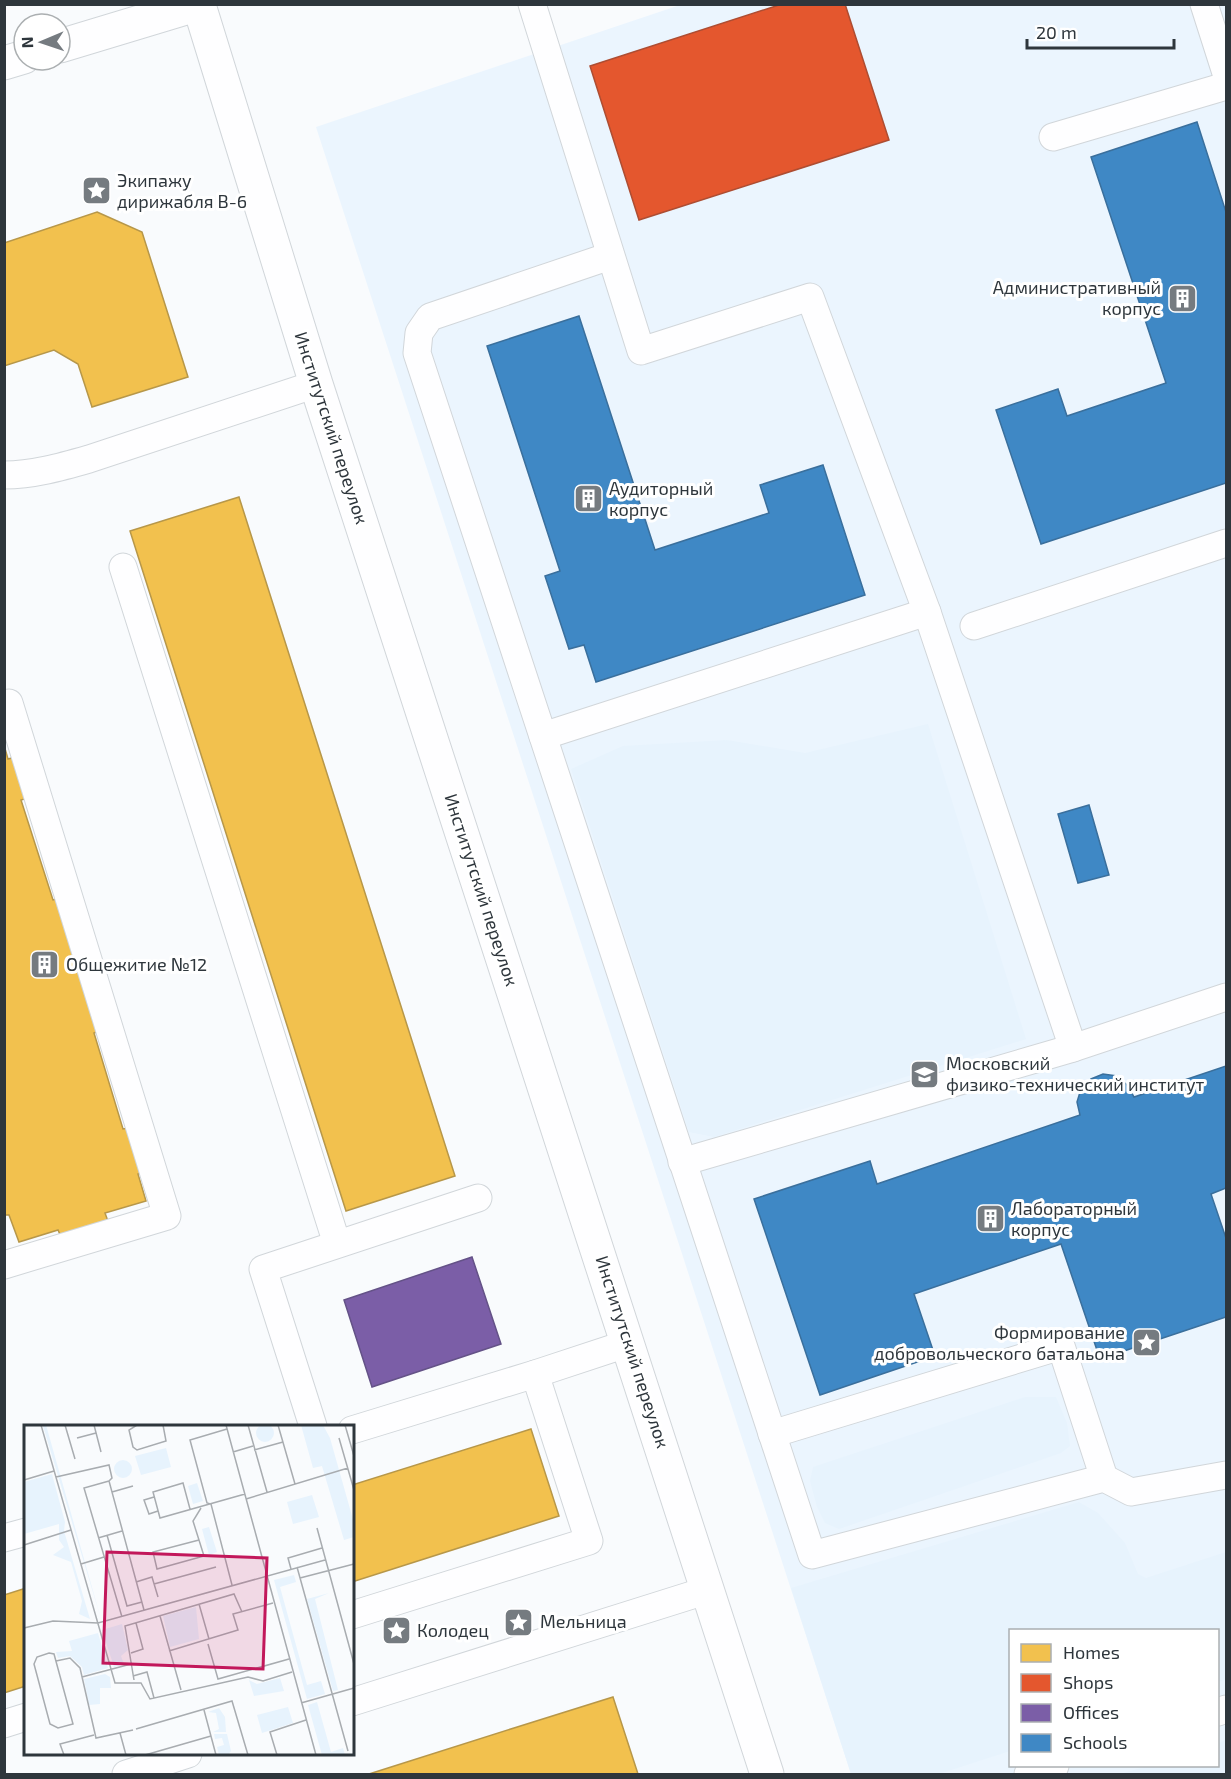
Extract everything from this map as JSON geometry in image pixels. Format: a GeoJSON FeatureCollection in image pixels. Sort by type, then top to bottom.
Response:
{"type":"FeatureCollection","features":[{"type":"Feature","properties":{"kind":"street"},"geometry":{"type":"LineString","coordinates":[[72,42],[199,4]]}},
{"type":"Feature","properties":{"kind":"street","name":"Институтский переулок"},"geometry":{"type":"LineString","coordinates":[[199,4],[316,384],[767,1774]]}},
{"type":"Feature","properties":{"kind":"lane"},"geometry":{"type":"LineString","coordinates":[[531,4],[641,351],[810,297],[927,612],[1073,1048]]}},
{"type":"Feature","properties":{"kind":"lane"},"geometry":{"type":"LineString","coordinates":[[1204,4],[1227,73]]}},
{"type":"Feature","properties":{"kind":"lane"},"geometry":{"type":"LineString","coordinates":[[1053,137],[1227,86]]}},
{"type":"Feature","properties":{"kind":"lane"},"geometry":{"type":"LineString","coordinates":[[610,255],[430,317],[419,333],[417,353],[812,1555],[1104,1478],[1131,1492],[1227,1475]]}},
{"type":"Feature","properties":{"kind":"lane"},"geometry":{"type":"LineString","coordinates":[[4,475],[44,471],[80,461],[316,384]]}},
{"type":"Feature","properties":{"kind":"lane"},"geometry":{"type":"LineString","coordinates":[[974,626],[1227,543]]}},
{"type":"Feature","properties":{"kind":"lane"},"geometry":{"type":"LineString","coordinates":[[123,567],[337,1244]]}},
{"type":"Feature","properties":{"kind":"lane"},"geometry":{"type":"LineString","coordinates":[[543,736],[927,612]]}},
{"type":"Feature","properties":{"kind":"lane"},"geometry":{"type":"LineString","coordinates":[[4,704],[9,703],[167,1216],[4,1265]]}},
{"type":"Feature","properties":{"kind":"lane"},"geometry":{"type":"LineString","coordinates":[[682,1162],[1073,1048],[1227,997]]}},
{"type":"Feature","properties":{"kind":"lane"},"geometry":{"type":"LineString","coordinates":[[313,1425],[263,1269],[478,1198]]}},
{"type":"Feature","properties":{"kind":"lane"},"geometry":{"type":"LineString","coordinates":[[354,1429],[629,1343]]}},
{"type":"Feature","properties":{"kind":"lane"},"geometry":{"type":"LineString","coordinates":[[772,1434],[1061,1346],[1104,1478]]}},
{"type":"Feature","properties":{"kind":"lane"},"geometry":{"type":"LineString","coordinates":[[354,1614],[589,1541],[535,1374]]}},
{"type":"Feature","properties":{"kind":"lane"},"geometry":{"type":"LineString","coordinates":[[4,1539],[24,1533]]}},
{"type":"Feature","properties":{"kind":"lane"},"geometry":{"type":"LineString","coordinates":[[354,1701],[708,1590]]}},
{"type":"Feature","properties":{"kind":"lane"},"geometry":{"type":"LineString","coordinates":[[4,1724],[24,1719]]}},
{"type":"Feature","properties":{"kind":"lane"},"geometry":{"type":"LineString","coordinates":[[126,1774],[185,1755]]}},
{"type":"Feature","properties":{"kind":"lane"},"geometry":{"type":"LineString","coordinates":[[1028,1774],[1052,1767]]}},
{"type":"Feature","properties":{"kind":"shaded area","name":"Московский физико-технический институт"},"geometry":{"type":"Polygon","coordinates":[[[680,5],[1226,5],[1226,1774],[851,1774],[316,127],[680,5]]]}},
{"type":"Feature","properties":{"kind":"shaded area"},"geometry":{"type":"Polygon","coordinates":[[[928,724],[1026,1039],[714,1137],[689,1132],[571,769],[623,746],[727,740],[805,753],[928,724]]]}},
{"type":"Feature","properties":{"kind":"shaded area"},"geometry":{"type":"Polygon","coordinates":[[[1025,1397],[1056,1397],[1067,1423],[1070,1446],[1061,1453],[839,1529],[825,1523],[817,1507],[810,1481],[813,1467],[1025,1397]]]}},
{"type":"Feature","properties":{"kind":"shaded area"},"geometry":{"type":"Polygon","coordinates":[[[1079,1502],[1098,1513],[1125,1543],[1138,1574],[1146,1578],[1226,1552],[1226,1679],[1219,1682],[1219,1629],[1009,1629],[1009,1751],[939,1774],[851,1774],[791,1588],[1079,1502]]]}},
{"type":"Feature","properties":{"kind":"shaded area"},"geometry":{"type":"Polygon","coordinates":[[[1226,1740],[1226,1774],[1120,1774],[1144,1767],[1219,1767],[1219,1743],[1226,1740]]]}},
{"type":"Feature","properties":{"kind":"building: Homes"},"geometry":{"type":"Polygon","coordinates":[[[97,212],[142,232],[188,377],[92,407],[78,364],[54,350],[4,366],[4,243],[97,212]]]}},
{"type":"Feature","properties":{"kind":"building: Homes"},"geometry":{"type":"Polygon","coordinates":[[[239,497],[455,1176],[346,1211],[130,531],[239,497]]]}},
{"type":"Feature","properties":{"kind":"building: Homes","name":"Общежитие №12"},"geometry":{"type":"Polygon","coordinates":[[[4,745],[8,759],[19,756],[32,797],[21,800],[53,900],[64,898],[104,1030],[94,1033],[123,1129],[136,1127],[148,1171],[138,1174],[146,1201],[105,1213],[109,1224],[62,1239],[58,1230],[19,1242],[9,1215],[4,1215],[4,745]]]}},
{"type":"Feature","properties":{"kind":"building: Homes"},"geometry":{"type":"Polygon","coordinates":[[[531,1429],[559,1516],[354,1581],[354,1484],[531,1429]]]}},
{"type":"Feature","properties":{"kind":"building: Homes"},"geometry":{"type":"Polygon","coordinates":[[[24,1589],[24,1687],[4,1693],[4,1595],[24,1589]]]}},
{"type":"Feature","properties":{"kind":"building: Homes"},"geometry":{"type":"Polygon","coordinates":[[[613,1697],[638,1774],[369,1774],[514,1728],[613,1697]]]}},
{"type":"Feature","properties":{"kind":"building: Shops"},"geometry":{"type":"Polygon","coordinates":[[[782,4],[845,4],[889,140],[639,220],[590,66],[782,4]]]}},
{"type":"Feature","properties":{"kind":"building: Offices"},"geometry":{"type":"Polygon","coordinates":[[[472,1257],[501,1344],[372,1387],[344,1300],[472,1257]]]}},
{"type":"Feature","properties":{"kind":"building: Schools","name":"Административный корпус"},"geometry":{"type":"Polygon","coordinates":[[[1197,122],[1226,212],[1226,483],[1041,544],[996,410],[1058,389],[1067,416],[1166,383],[1091,157],[1197,122]]]}},
{"type":"Feature","properties":{"kind":"building: Schools","name":"Аудиторный корпус"},"geometry":{"type":"Polygon","coordinates":[[[579,316],[655,550],[769,513],[760,485],[823,465],[865,595],[596,682],[584,645],[569,649],[545,576],[560,571],[487,346],[579,316]]]}},
{"type":"Feature","properties":{"kind":"building: Schools"},"geometry":{"type":"Polygon","coordinates":[[[1089,805],[1109,875],[1078,883],[1058,814],[1089,805]]]}},
{"type":"Feature","properties":{"kind":"building: Schools","name":"Лабораторный корпус"},"geometry":{"type":"Polygon","coordinates":[[[1226,1066],[1226,1188],[1211,1194],[1226,1238],[1226,1317],[1100,1359],[1061,1244],[914,1294],[935,1356],[820,1395],[754,1199],[870,1161],[877,1184],[1080,1115],[1077,1102],[1081,1089],[1091,1079],[1103,1074],[1117,1076],[1127,1085],[1134,1097],[1226,1066]]]}},
{"type":"Feature","properties":{"kind":"place","name":"Экипажу дирижабля В-6"},"geometry":{"type":"Point","coordinates":[96,191]}},
{"type":"Feature","properties":{"kind":"place","name":"Административный корпус"},"geometry":{"type":"Point","coordinates":[1182,298]}},
{"type":"Feature","properties":{"kind":"place","name":"Аудиторный корпус"},"geometry":{"type":"Point","coordinates":[588,499]}},
{"type":"Feature","properties":{"kind":"place","name":"Общежитие №12"},"geometry":{"type":"Point","coordinates":[45,965]}},
{"type":"Feature","properties":{"kind":"place","name":"Московский физико-технический институт"},"geometry":{"type":"Point","coordinates":[925,1074]}},
{"type":"Feature","properties":{"kind":"place","name":"Лабораторный корпус"},"geometry":{"type":"Point","coordinates":[990,1219]}},
{"type":"Feature","properties":{"kind":"place","name":"Формирование добровольческого батальона"},"geometry":{"type":"Point","coordinates":[1146,1343]}},
{"type":"Feature","properties":{"kind":"place","name":"Мельница"},"geometry":{"type":"Point","coordinates":[519,1622]}},
{"type":"Feature","properties":{"kind":"place","name":"Колодец"},"geometry":{"type":"Point","coordinates":[396,1631]}}]}
